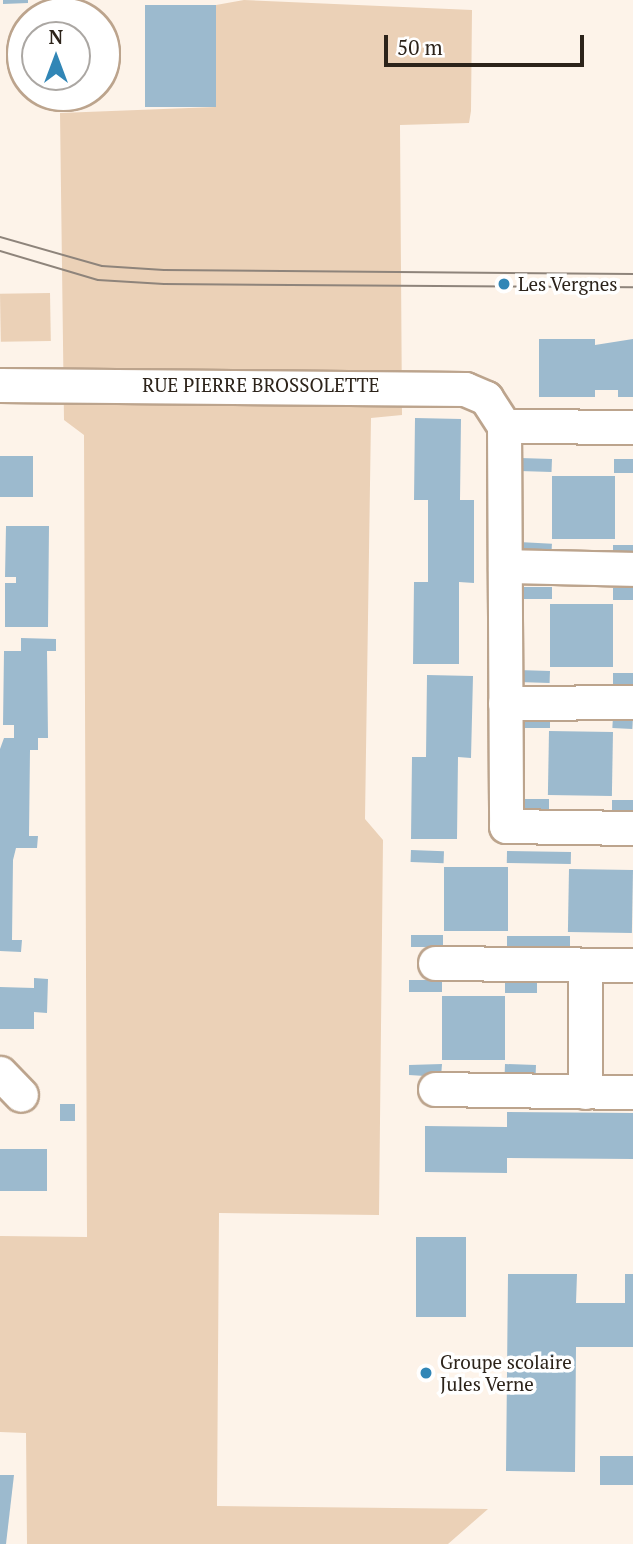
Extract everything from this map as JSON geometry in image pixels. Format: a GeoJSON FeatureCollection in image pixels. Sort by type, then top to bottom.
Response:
{"type":"FeatureCollection","features":[{"type":"Feature","properties":{"kind":"street","name":"RUE PIERRE BROSSOLETTE"},"geometry":{"type":"LineString","coordinates":[[0,385],[465,388],[486,398],[504,426]]}},
{"type":"Feature","properties":{"kind":"street"},"geometry":{"type":"LineString","coordinates":[[633,427],[504,426],[506,826],[633,828]]}},
{"type":"Feature","properties":{"kind":"street"},"geometry":{"type":"LineString","coordinates":[[505,566],[633,569]]}},
{"type":"Feature","properties":{"kind":"street"},"geometry":{"type":"LineString","coordinates":[[505,703],[633,702]]}},
{"type":"Feature","properties":{"kind":"street"},"geometry":{"type":"LineString","coordinates":[[435,963],[633,965]]}},
{"type":"Feature","properties":{"kind":"street"},"geometry":{"type":"LineString","coordinates":[[584,1092],[586,965]]}},
{"type":"Feature","properties":{"kind":"street"},"geometry":{"type":"LineString","coordinates":[[435,1089],[633,1092]]}},
{"type":"Feature","properties":{"kind":"shaded area"},"geometry":{"type":"Polygon","coordinates":[[[244,0],[472,10],[471,111],[469,123],[400,125],[402,415],[371,418],[365,819],[383,840],[379,1215],[219,1213],[217,1506],[488,1509],[448,1544],[27,1544],[26,1433],[0,1432],[0,1236],[87,1237],[84,435],[64,420],[60,113],[215,107],[216,5],[244,0]]]}},
{"type":"Feature","properties":{"kind":"shaded area"},"geometry":{"type":"Polygon","coordinates":[[[50,293],[51,341],[1,342],[0,294],[50,293]]]}},
{"type":"Feature","properties":{"kind":"building"},"geometry":{"type":"Polygon","coordinates":[[[3,0],[28,0],[28,3],[3,4],[3,0]]]}},
{"type":"Feature","properties":{"kind":"building"},"geometry":{"type":"Polygon","coordinates":[[[145,5],[216,5],[216,107],[145,107],[145,5]]]}},
{"type":"Feature","properties":{"kind":"building"},"geometry":{"type":"Polygon","coordinates":[[[539,339],[595,339],[595,345],[633,339],[633,397],[618,397],[618,390],[595,390],[595,397],[539,397],[539,339]]]}},
{"type":"Feature","properties":{"kind":"building"},"geometry":{"type":"Polygon","coordinates":[[[415,418],[461,419],[460,500],[474,500],[474,583],[459,582],[459,664],[413,664],[414,582],[428,582],[428,500],[414,500],[415,418]]]}},
{"type":"Feature","properties":{"kind":"building"},"geometry":{"type":"Polygon","coordinates":[[[0,456],[33,456],[33,497],[0,497],[0,456]]]}},
{"type":"Feature","properties":{"kind":"building"},"geometry":{"type":"Polygon","coordinates":[[[520,458],[552,459],[552,472],[520,471],[520,458]]]}},
{"type":"Feature","properties":{"kind":"building"},"geometry":{"type":"Polygon","coordinates":[[[614,459],[633,459],[633,473],[614,473],[614,459]]]}},
{"type":"Feature","properties":{"kind":"building"},"geometry":{"type":"Polygon","coordinates":[[[552,476],[615,476],[615,539],[552,539],[552,476]]]}},
{"type":"Feature","properties":{"kind":"building"},"geometry":{"type":"Polygon","coordinates":[[[6,526],[49,526],[48,627],[5,627],[5,583],[16,583],[16,577],[5,577],[6,526]]]}},
{"type":"Feature","properties":{"kind":"building"},"geometry":{"type":"Polygon","coordinates":[[[519,542],[552,544],[551,557],[518,555],[519,542]]]}},
{"type":"Feature","properties":{"kind":"building"},"geometry":{"type":"Polygon","coordinates":[[[613,545],[633,545],[633,557],[613,557],[613,545]]]}},
{"type":"Feature","properties":{"kind":"building"},"geometry":{"type":"Polygon","coordinates":[[[519,587],[552,587],[552,599],[519,599],[519,587]]]}},
{"type":"Feature","properties":{"kind":"building"},"geometry":{"type":"Polygon","coordinates":[[[613,588],[633,588],[633,600],[613,600],[613,588]]]}},
{"type":"Feature","properties":{"kind":"building"},"geometry":{"type":"Polygon","coordinates":[[[550,604],[613,604],[613,667],[550,667],[550,604]]]}},
{"type":"Feature","properties":{"kind":"building"},"geometry":{"type":"Polygon","coordinates":[[[21,638],[56,639],[56,651],[47,651],[48,738],[38,738],[38,750],[30,750],[29,836],[38,836],[37,848],[16,848],[13,860],[12,940],[22,940],[21,952],[0,951],[0,749],[4,738],[14,738],[14,725],[3,725],[4,651],[21,651],[21,638]]]}},
{"type":"Feature","properties":{"kind":"building"},"geometry":{"type":"Polygon","coordinates":[[[518,670],[550,671],[550,683],[518,682],[518,670]]]}},
{"type":"Feature","properties":{"kind":"building"},"geometry":{"type":"Polygon","coordinates":[[[613,673],[633,673],[633,684],[613,684],[613,673]]]}},
{"type":"Feature","properties":{"kind":"building"},"geometry":{"type":"Polygon","coordinates":[[[427,675],[473,676],[471,758],[458,757],[457,839],[411,839],[412,757],[426,757],[427,675]]]}},
{"type":"Feature","properties":{"kind":"building"},"geometry":{"type":"Polygon","coordinates":[[[517,715],[550,715],[550,728],[517,728],[517,715]]]}},
{"type":"Feature","properties":{"kind":"building"},"geometry":{"type":"Polygon","coordinates":[[[613,716],[633,717],[632,729],[612,728],[613,716]]]}},
{"type":"Feature","properties":{"kind":"building"},"geometry":{"type":"Polygon","coordinates":[[[549,731],[613,732],[612,796],[548,795],[549,731]]]}},
{"type":"Feature","properties":{"kind":"building"},"geometry":{"type":"Polygon","coordinates":[[[516,799],[549,799],[549,811],[516,811],[516,799]]]}},
{"type":"Feature","properties":{"kind":"building"},"geometry":{"type":"Polygon","coordinates":[[[612,800],[633,800],[633,811],[612,811],[612,800]]]}},
{"type":"Feature","properties":{"kind":"building"},"geometry":{"type":"Polygon","coordinates":[[[411,850],[444,851],[444,863],[411,862],[411,850]]]}},
{"type":"Feature","properties":{"kind":"building"},"geometry":{"type":"Polygon","coordinates":[[[507,851],[571,852],[571,864],[507,863],[507,851]]]}},
{"type":"Feature","properties":{"kind":"building"},"geometry":{"type":"Polygon","coordinates":[[[444,867],[508,867],[508,931],[444,931],[444,867]]]}},
{"type":"Feature","properties":{"kind":"building"},"geometry":{"type":"Polygon","coordinates":[[[569,869],[633,870],[632,933],[568,932],[569,869]]]}},
{"type":"Feature","properties":{"kind":"building"},"geometry":{"type":"Polygon","coordinates":[[[411,935],[443,935],[443,947],[411,947],[411,935]]]}},
{"type":"Feature","properties":{"kind":"building"},"geometry":{"type":"Polygon","coordinates":[[[507,936],[570,936],[570,948],[507,948],[507,936]]]}},
{"type":"Feature","properties":{"kind":"building"},"geometry":{"type":"Polygon","coordinates":[[[34,978],[48,979],[47,1013],[34,1012],[34,1029],[0,1029],[0,987],[34,988],[34,978]]]}},
{"type":"Feature","properties":{"kind":"building"},"geometry":{"type":"Polygon","coordinates":[[[409,980],[442,980],[442,992],[409,992],[409,980]]]}},
{"type":"Feature","properties":{"kind":"building"},"geometry":{"type":"Polygon","coordinates":[[[505,980],[537,980],[537,993],[505,993],[505,980]]]}},
{"type":"Feature","properties":{"kind":"building"},"geometry":{"type":"Polygon","coordinates":[[[442,996],[505,996],[505,1060],[442,1060],[442,996]]]}},
{"type":"Feature","properties":{"kind":"building"},"geometry":{"type":"Polygon","coordinates":[[[442,1064],[441,1077],[409,1075],[409,1065],[442,1064]]]}},
{"type":"Feature","properties":{"kind":"building"},"geometry":{"type":"Polygon","coordinates":[[[505,1064],[536,1065],[536,1078],[505,1077],[505,1064]]]}},
{"type":"Feature","properties":{"kind":"building"},"geometry":{"type":"Polygon","coordinates":[[[60,1104],[75,1104],[75,1121],[60,1121],[60,1104]]]}},
{"type":"Feature","properties":{"kind":"building"},"geometry":{"type":"Polygon","coordinates":[[[507,1112],[633,1113],[633,1159],[507,1158],[507,1173],[425,1172],[425,1126],[507,1127],[507,1112]]]}},
{"type":"Feature","properties":{"kind":"building"},"geometry":{"type":"Polygon","coordinates":[[[0,1149],[47,1149],[47,1191],[0,1191],[0,1149]]]}},
{"type":"Feature","properties":{"kind":"building"},"geometry":{"type":"Polygon","coordinates":[[[416,1237],[466,1237],[466,1317],[416,1317],[416,1237]]]}},
{"type":"Feature","properties":{"kind":"building"},"geometry":{"type":"Polygon","coordinates":[[[508,1274],[577,1274],[576,1303],[625,1303],[625,1274],[633,1274],[633,1347],[576,1347],[575,1472],[506,1471],[508,1274]]]}},
{"type":"Feature","properties":{"kind":"building"},"geometry":{"type":"Polygon","coordinates":[[[600,1456],[633,1456],[633,1485],[600,1485],[600,1456]]]}},
{"type":"Feature","properties":{"kind":"building"},"geometry":{"type":"Polygon","coordinates":[[[0,1475],[14,1475],[6,1544],[0,1544],[0,1475]]]}},
{"type":"Feature","properties":{"kind":"tram line"},"geometry":{"type":"LineString","coordinates":[[0,237],[102,266],[164,270],[633,274]]}},
{"type":"Feature","properties":{"kind":"tram line"},"geometry":{"type":"LineString","coordinates":[[0,251],[98,280],[164,284],[633,287]]}},
{"type":"Feature","properties":{"kind":"place","name":"Les Vergnes"},"geometry":{"type":"Point","coordinates":[504,284]}},
{"type":"Feature","properties":{"kind":"place","name":"Groupe scolaire Jules Verne"},"geometry":{"type":"Point","coordinates":[426,1373]}}]}
